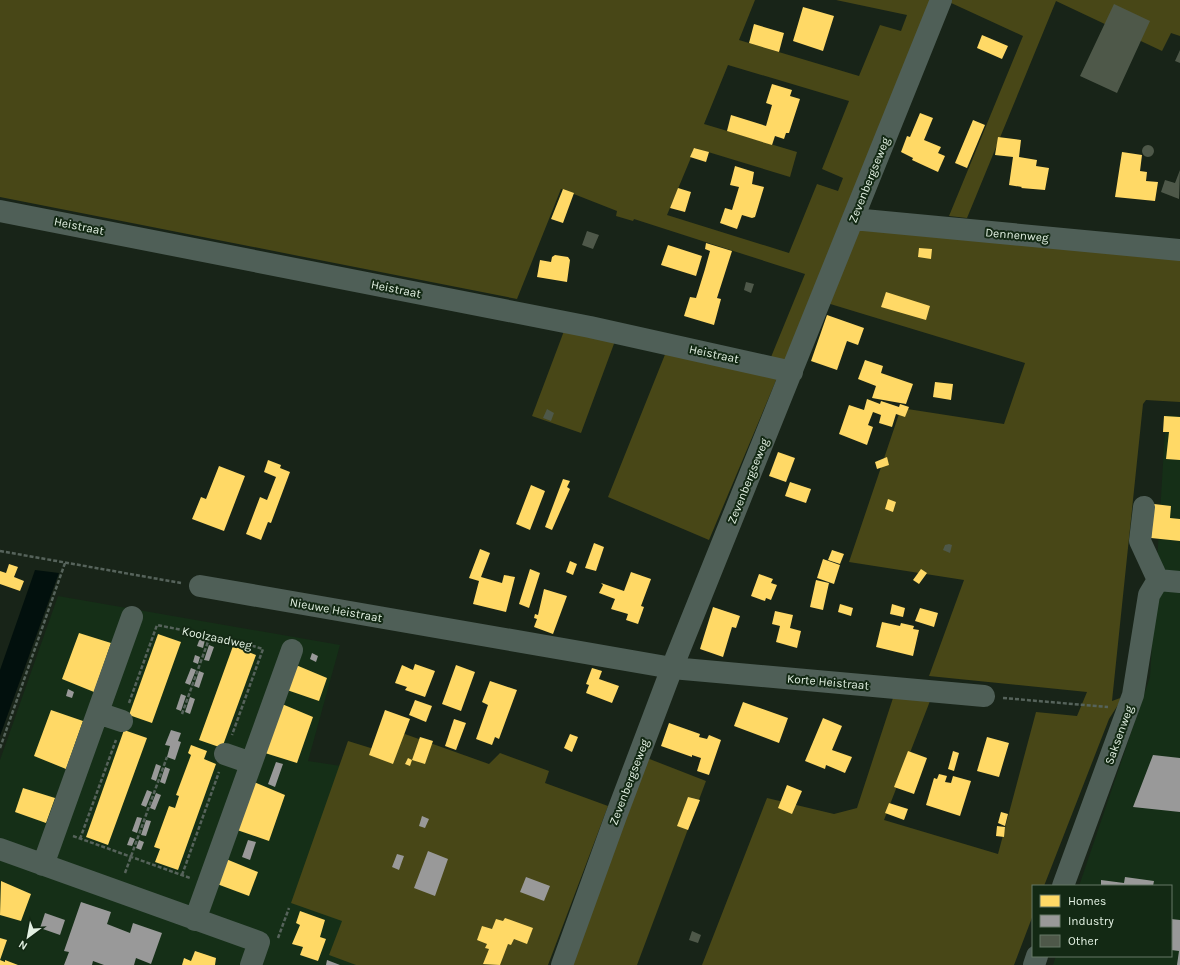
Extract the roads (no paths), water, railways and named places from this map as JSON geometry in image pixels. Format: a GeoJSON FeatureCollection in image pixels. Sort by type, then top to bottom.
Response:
{"type":"FeatureCollection","features":[{"type":"Feature","properties":{"kind":"street","name":"Zevenbergseweg"},"geometry":{"type":"LineString","coordinates":[[562,965],[672,668],[941,0]]}},
{"type":"Feature","properties":{"kind":"street","name":"Heistraat"},"geometry":{"type":"LineString","coordinates":[[0,211],[590,327],[792,372]]}},
{"type":"Feature","properties":{"kind":"street","name":"Dennenweg"},"geometry":{"type":"LineString","coordinates":[[853,219],[1180,250]]}},
{"type":"Feature","properties":{"kind":"street"},"geometry":{"type":"LineString","coordinates":[[1144,507],[1140,541],[1158,580],[1180,582]]}},
{"type":"Feature","properties":{"kind":"street","name":"Saksenweg"},"geometry":{"type":"LineString","coordinates":[[1063,885],[1134,695],[1149,595],[1158,580]]}},
{"type":"Feature","properties":{"kind":"street","name":"Nieuwe Heistraat"},"geometry":{"type":"LineString","coordinates":[[200,586],[672,668]]}},
{"type":"Feature","properties":{"kind":"street"},"geometry":{"type":"LineString","coordinates":[[43,865],[132,617]]}},
{"type":"Feature","properties":{"kind":"street"},"geometry":{"type":"LineString","coordinates":[[195,920],[292,650]]}},
{"type":"Feature","properties":{"kind":"street","name":"Korte Heistraat"},"geometry":{"type":"LineString","coordinates":[[672,668],[984,696]]}},
{"type":"Feature","properties":{"kind":"street"},"geometry":{"type":"LineString","coordinates":[[98,713],[122,721]]}},
{"type":"Feature","properties":{"kind":"street"},"geometry":{"type":"LineString","coordinates":[[225,754],[251,763]]}},
{"type":"Feature","properties":{"kind":"street"},"geometry":{"type":"LineString","coordinates":[[0,849],[259,942],[259,959]]}}]}
